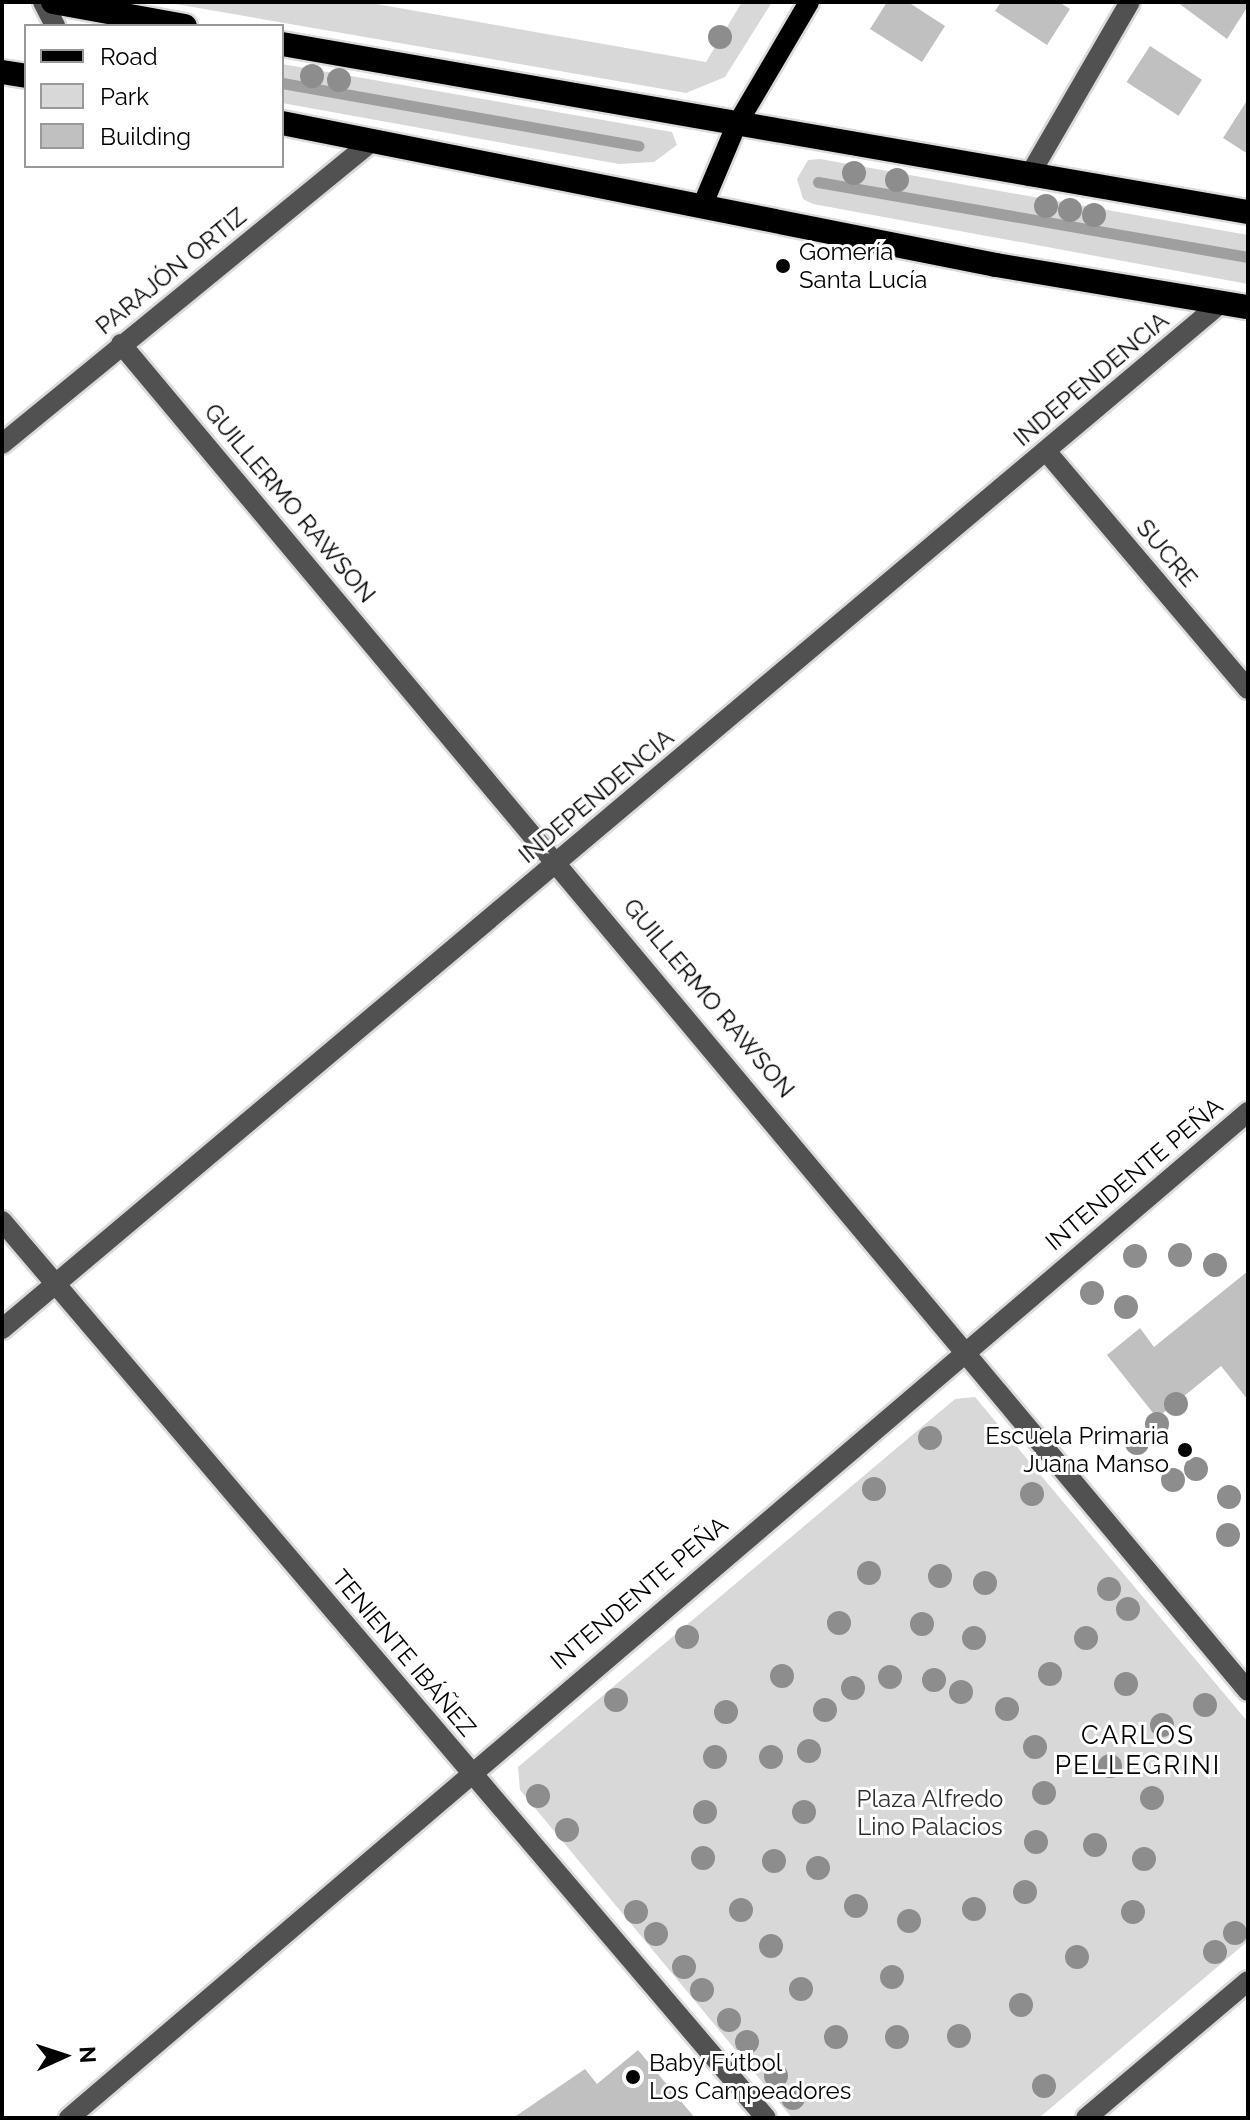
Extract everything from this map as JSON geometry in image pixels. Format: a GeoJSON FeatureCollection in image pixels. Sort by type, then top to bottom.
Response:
{"type":"FeatureCollection","features":[{"type":"Feature","properties":{"kind":"highway"},"geometry":{"type":"LineString","coordinates":[[53,2],[174,24]]}},
{"type":"Feature","properties":{"kind":"highway"},"geometry":{"type":"LineString","coordinates":[[284,44],[736,126],[1248,212]]}},
{"type":"Feature","properties":{"kind":"highway"},"geometry":{"type":"LineString","coordinates":[[2,72],[24,76]]}},
{"type":"Feature","properties":{"kind":"highway"},"geometry":{"type":"LineString","coordinates":[[284,123],[1248,307]]}},
{"type":"Feature","properties":{"kind":"main road"},"geometry":{"type":"LineString","coordinates":[[703,204],[736,126],[809,2]]}},
{"type":"Feature","properties":{"kind":"street"},"geometry":{"type":"LineString","coordinates":[[43,2],[54,24]]}},
{"type":"Feature","properties":{"kind":"street"},"geometry":{"type":"LineString","coordinates":[[1029,176],[1130,2]]}},
{"type":"Feature","properties":{"kind":"street","name":"PARAJÓN ORTIZ"},"geometry":{"type":"LineString","coordinates":[[2,444],[374,140]]}},
{"type":"Feature","properties":{"kind":"street","name":"INDEPENDENCIA"},"geometry":{"type":"LineString","coordinates":[[2,1329],[1222,302]]}},
{"type":"Feature","properties":{"kind":"street","name":"GUILLERMO RAWSON"},"geometry":{"type":"LineString","coordinates":[[121,344],[560,860],[968,1349],[1248,1691]]}},
{"type":"Feature","properties":{"kind":"street","name":"SUCRE"},"geometry":{"type":"LineString","coordinates":[[1046,451],[1248,689]]}},
{"type":"Feature","properties":{"kind":"street","name":"INTENDENTE PEÑA"},"geometry":{"type":"LineString","coordinates":[[69,2118],[469,1770],[1248,1112]]}},
{"type":"Feature","properties":{"kind":"street","name":"TENIENTE IBÁÑEZ"},"geometry":{"type":"LineString","coordinates":[[2,1221],[766,2118]]}},
{"type":"Feature","properties":{"kind":"street"},"geometry":{"type":"LineString","coordinates":[[1086,2118],[1248,1981]]}},
{"type":"Feature","properties":{"kind":"green space"},"geometry":{"type":"Polygon","coordinates":[[[164,2],[365,2],[706,62],[742,2],[772,2],[725,77],[686,93],[164,2]]]}},
{"type":"Feature","properties":{"kind":"green space"},"geometry":{"type":"Polygon","coordinates":[[[284,64],[672,132],[677,145],[654,162],[619,164],[284,103],[284,64]]]}},
{"type":"Feature","properties":{"kind":"green space"},"geometry":{"type":"Polygon","coordinates":[[[820,159],[1248,235],[1248,284],[813,204],[803,199],[797,179],[808,160],[820,159]]]}},
{"type":"Feature","properties":{"kind":"green space","name":"Plaza Alfredo Lino Palacios"},"geometry":{"type":"Polygon","coordinates":[[[975,1397],[1248,1722],[1248,1941],[1039,2118],[792,2118],[520,1790],[518,1767],[955,1399],[975,1397]]]}},
{"type":"Feature","properties":{"kind":"building"},"geometry":{"type":"Polygon","coordinates":[[[887,2],[908,2],[945,26],[922,62],[870,29],[887,2]]]}},
{"type":"Feature","properties":{"kind":"building"},"geometry":{"type":"Polygon","coordinates":[[[1001,2],[1059,2],[1070,9],[1047,45],[995,11],[1001,2]]]}},
{"type":"Feature","properties":{"kind":"building"},"geometry":{"type":"Polygon","coordinates":[[[1177,2],[1248,2],[1248,6],[1227,39],[1177,2]]]}},
{"type":"Feature","properties":{"kind":"building"},"geometry":{"type":"Polygon","coordinates":[[[1150,46],[1202,80],[1179,116],[1127,82],[1150,46]]]}},
{"type":"Feature","properties":{"kind":"building"},"geometry":{"type":"Polygon","coordinates":[[[1248,99],[1248,154],[1223,138],[1248,99]]]}},
{"type":"Feature","properties":{"kind":"building"},"geometry":{"type":"Polygon","coordinates":[[[1248,1271],[1248,1400],[1221,1366],[1157,1418],[1107,1355],[1140,1328],[1154,1347],[1248,1271]]]}},
{"type":"Feature","properties":{"kind":"building","name":"Baby Fútbol Los Campeadores"},"geometry":{"type":"Polygon","coordinates":[[[638,2050],[695,2118],[513,2118],[585,2069],[597,2084],[638,2050]]]}},
{"type":"Feature","properties":{"kind":"waterway"},"geometry":{"type":"LineString","coordinates":[[284,83],[638,146]]}},
{"type":"Feature","properties":{"kind":"waterway"},"geometry":{"type":"LineString","coordinates":[[818,182],[1248,257]]}},
{"type":"Feature","properties":{"kind":"place","name":"Gomería Santa Lucía"},"geometry":{"type":"Point","coordinates":[783,266]}},
{"type":"Feature","properties":{"kind":"place","name":"Escuela Primaria Juana Manso"},"geometry":{"type":"Point","coordinates":[1185,1450]}},
{"type":"Feature","properties":{"kind":"place","name":"Baby Fútbol Los Campeadores"},"geometry":{"type":"Point","coordinates":[633,2077]}},
{"type":"Feature","properties":{"kind":"district","name":"CARLOS PELLEGRINI"},"geometry":{"type":"Point","coordinates":[1138,1751]}}]}
